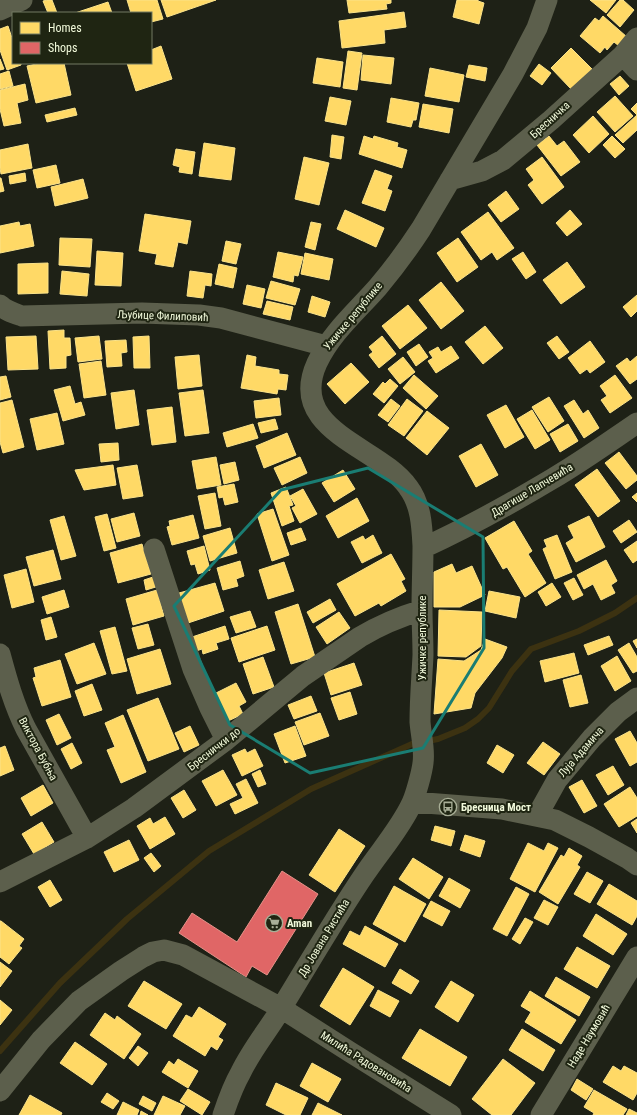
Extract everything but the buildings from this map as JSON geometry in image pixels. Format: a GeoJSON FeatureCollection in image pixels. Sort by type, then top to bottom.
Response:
{"type":"FeatureCollection","features":[{"type":"Feature","properties":{"kind":"street"},"geometry":{"type":"LineString","coordinates":[[0,10],[22,0]]}},
{"type":"Feature","properties":{"kind":"street","name":"Ужичке републике"},"geometry":{"type":"LineString","coordinates":[[424,762],[420,723],[423,651],[423,548],[422,526],[416,501],[410,489],[402,479],[329,427],[322,420],[312,399],[311,389],[313,373],[326,346],[406,252],[421,229],[520,61],[537,28],[547,0]]}},
{"type":"Feature","properties":{"kind":"street","name":"Бресничка"},"geometry":{"type":"LineString","coordinates":[[450,180],[482,171],[503,160],[552,120],[623,55],[637,38]]}},
{"type":"Feature","properties":{"kind":"street"},"geometry":{"type":"LineString","coordinates":[[623,55],[637,70]]}},
{"type":"Feature","properties":{"kind":"street","name":"Љубице Филиповић"},"geometry":{"type":"LineString","coordinates":[[0,305],[12,313],[22,316],[142,313],[221,318],[326,346]]}},
{"type":"Feature","properties":{"kind":"street","name":"Драгише Лапчевића"},"geometry":{"type":"LineString","coordinates":[[423,548],[450,536],[501,509],[554,478],[637,423]]}},
{"type":"Feature","properties":{"kind":"street"},"geometry":{"type":"LineString","coordinates":[[154,550],[194,669],[210,708],[226,740]]}},
{"type":"Feature","properties":{"kind":"street","name":"Бреснички до"},"geometry":{"type":"LineString","coordinates":[[0,882],[87,838],[134,808],[226,740],[302,676],[369,631],[401,616],[422,610]]}},
{"type":"Feature","properties":{"kind":"street","name":"Виктора Бубња"},"geometry":{"type":"LineString","coordinates":[[0,654],[10,690],[26,729],[87,838]]}},
{"type":"Feature","properties":{"kind":"street","name":"Луја Адамича"},"geometry":{"type":"LineString","coordinates":[[537,816],[557,780],[592,738],[618,712],[637,698]]}},
{"type":"Feature","properties":{"kind":"street","name":"Др Јована Ристића"},"geometry":{"type":"LineString","coordinates":[[223,1115],[228,1099],[242,1070],[348,899],[398,827],[413,802],[424,762]]}},
{"type":"Feature","properties":{"kind":"street"},"geometry":{"type":"LineString","coordinates":[[413,802],[502,809],[555,820],[637,865]]}},
{"type":"Feature","properties":{"kind":"street","name":"Милића Радовановића"},"geometry":{"type":"LineString","coordinates":[[0,1091],[41,1040],[79,1002],[121,971],[143,957],[153,952],[164,950],[183,955],[281,1008],[451,1115]]}},
{"type":"Feature","properties":{"kind":"street","name":"Наде Наумовић"},"geometry":{"type":"LineString","coordinates":[[542,1115],[637,957]]}},
{"type":"Feature","properties":{"kind":"highlighted area"},"geometry":{"type":"Polygon","coordinates":[[[368,468],[483,537],[484,648],[423,748],[310,773],[230,725],[174,606],[281,490],[368,468]]]}},
{"type":"Feature","properties":{"kind":"waterway"},"geometry":{"type":"LineString","coordinates":[[0,1051],[60,983],[127,919],[209,851],[311,789],[412,744],[438,739],[465,728],[478,719],[489,708],[512,671],[531,649],[579,631],[615,613],[637,598]]}},
{"type":"Feature","properties":{"kind":"place","name":"Бресница Мост"},"geometry":{"type":"Point","coordinates":[448,807]}},
{"type":"Feature","properties":{"kind":"place","name":"Aman"},"geometry":{"type":"Point","coordinates":[274,923]}}]}
